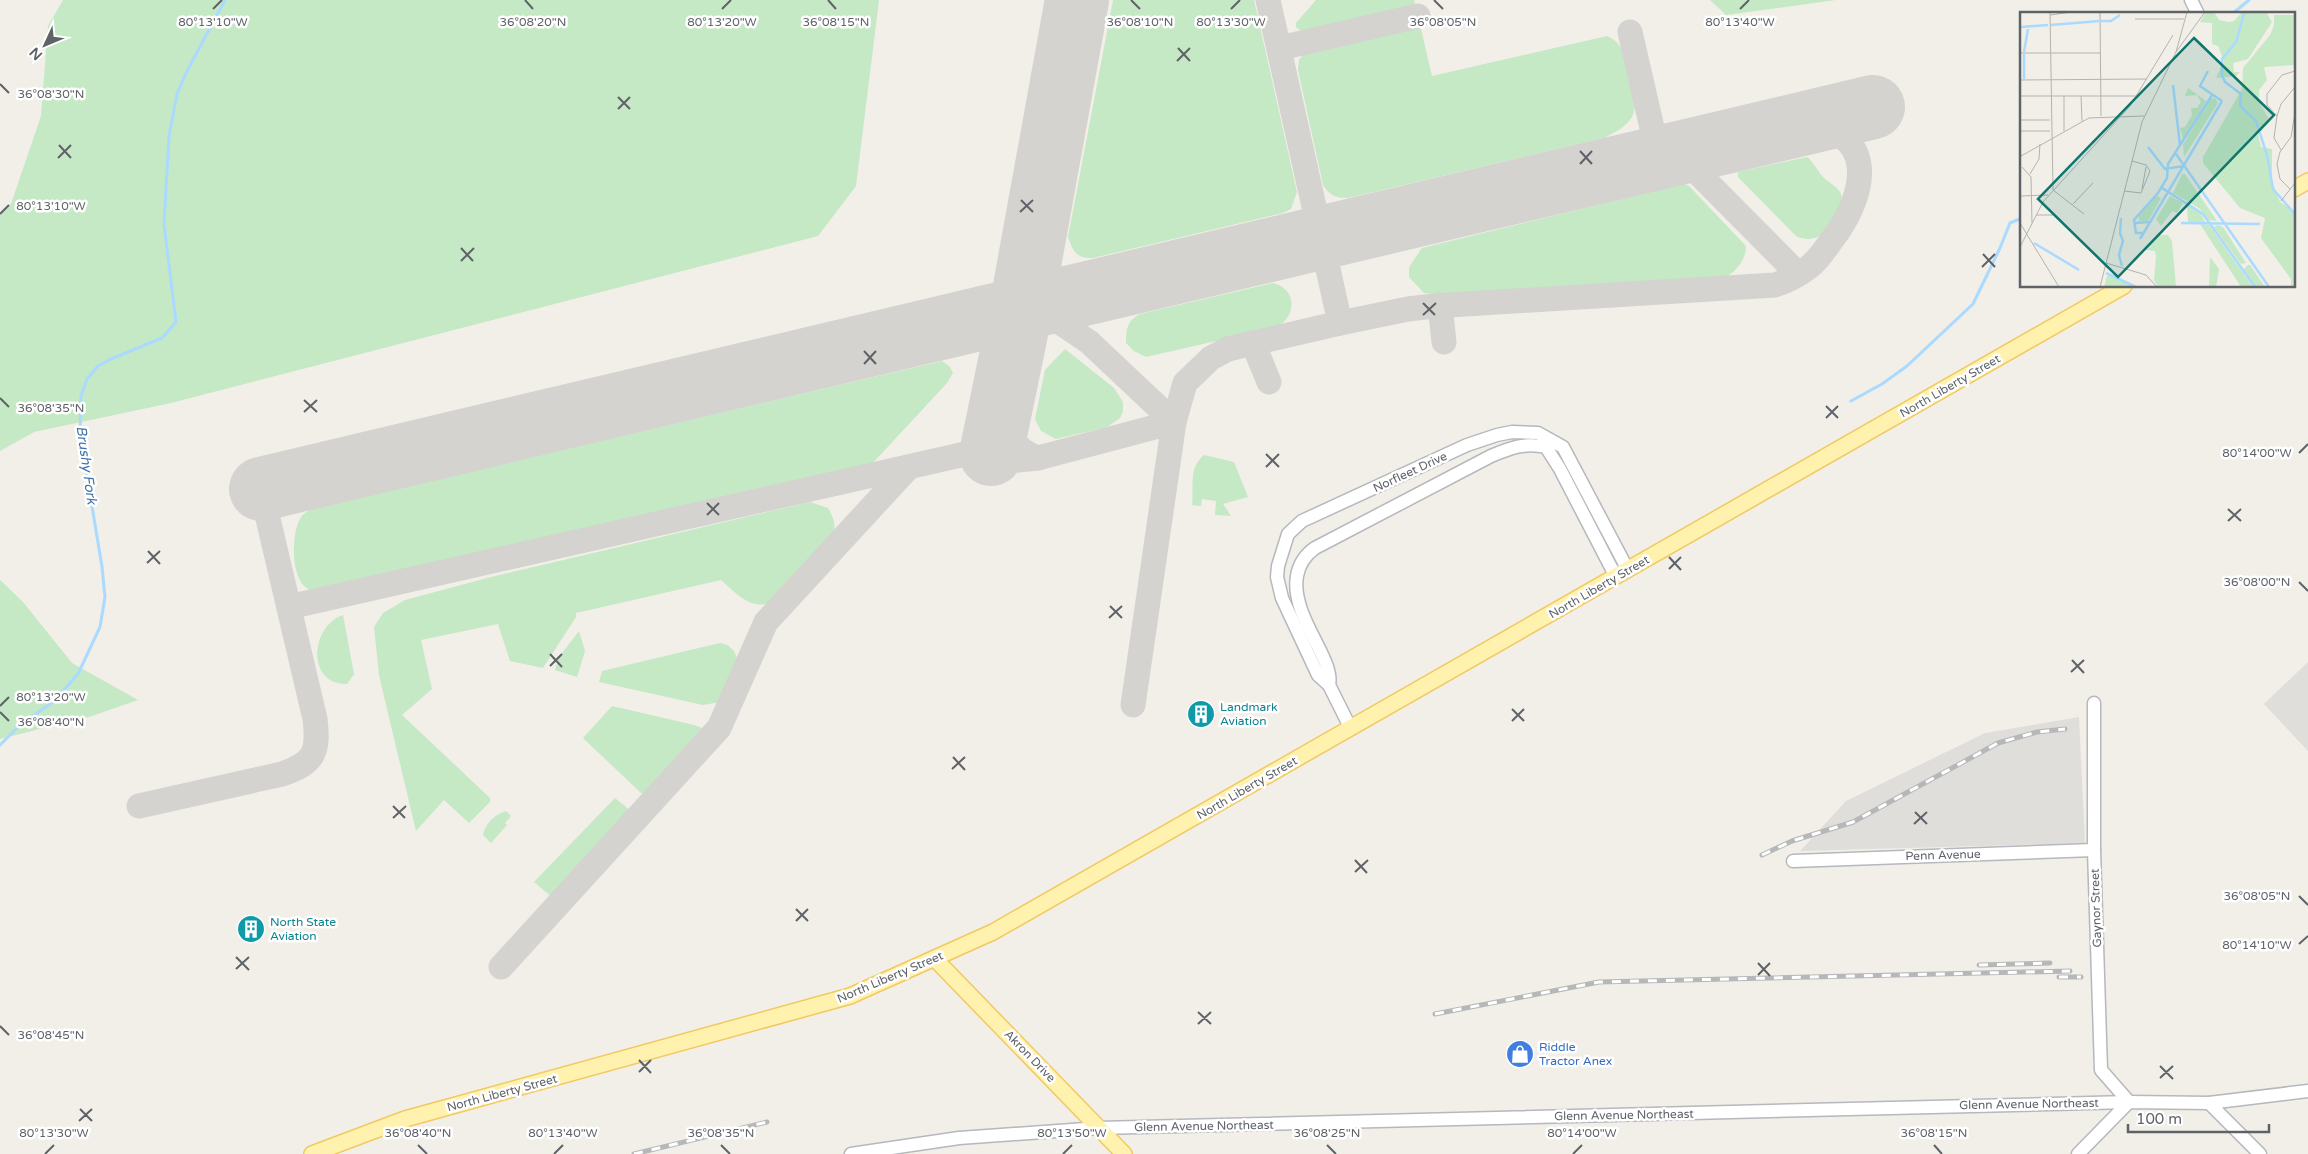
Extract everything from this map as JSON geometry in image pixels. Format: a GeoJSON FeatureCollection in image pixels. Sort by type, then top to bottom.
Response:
{"type":"FeatureCollection","features":[{"type":"Feature","properties":{"kind":"main road","name":"North Liberty Street"},"geometry":{"type":"LineString","coordinates":[[312,1154],[405,1119],[850,996],[994,932],[2121,288]]}},
{"type":"Feature","properties":{"kind":"main road","name":"Akron Drive"},"geometry":{"type":"LineString","coordinates":[[935,959],[1124,1154]]}},
{"type":"Feature","properties":{"kind":"street"},"geometry":{"type":"LineString","coordinates":[[2191,0],[2197,12]]}},
{"type":"Feature","properties":{"kind":"street","name":"Norfleet Drive"},"geometry":{"type":"LineString","coordinates":[[1351,729],[1329,685],[1318,675],[1282,598],[1277,577],[1288,534],[1294,526],[1467,445],[1496,435],[1512,432],[1538,433],[1560,444],[1560,455],[1590,528],[1622,573]]}},
{"type":"Feature","properties":{"kind":"street","name":"Norfleet Drive"},"geometry":{"type":"LineString","coordinates":[[1329,685],[1331,676],[1307,626],[1299,605],[1296,586],[1299,568],[1309,552],[1491,456],[1514,446],[1535,444],[1546,447],[1560,455],[1602,521],[1622,573]]}},
{"type":"Feature","properties":{"kind":"street"},"geometry":{"type":"LineString","coordinates":[[1590,528],[1602,521]]}},
{"type":"Feature","properties":{"kind":"street","name":"Gaynor Street"},"geometry":{"type":"LineString","coordinates":[[2094,703],[2094,850],[2101,1070],[2130,1102]]}},
{"type":"Feature","properties":{"kind":"street","name":"Penn Avenue"},"geometry":{"type":"LineString","coordinates":[[1793,861],[2094,850]]}},
{"type":"Feature","properties":{"kind":"street","name":"Glenn Avenue Northeast"},"geometry":{"type":"LineString","coordinates":[[851,1154],[959,1138],[1099,1128],[2130,1102],[2208,1103],[2308,1091]]}},
{"type":"Feature","properties":{"kind":"street"},"geometry":{"type":"LineString","coordinates":[[2078,1154],[2130,1102]]}},
{"type":"Feature","properties":{"kind":"street"},"geometry":{"type":"LineString","coordinates":[[2208,1103],[2260,1154]]}},
{"type":"Feature","properties":{"kind":"shaded area"},"geometry":{"type":"Polygon","coordinates":[[[2308,662],[2308,751],[2264,704],[2308,662]]]}},
{"type":"Feature","properties":{"kind":"shaded area"},"geometry":{"type":"Polygon","coordinates":[[[2079,717],[2085,843],[1800,851],[1846,801],[1985,733],[2079,717]]]}},
{"type":"Feature","properties":{"kind":"green space"},"geometry":{"type":"Polygon","coordinates":[[[63,0],[879,0],[856,186],[818,236],[171,403],[34,432],[0,451],[0,215],[11,204],[41,116],[48,26],[63,0]]]}},
{"type":"Feature","properties":{"kind":"green space"},"geometry":{"type":"Polygon","coordinates":[[[1113,0],[1254,0],[1297,192],[1291,209],[1283,213],[1093,258],[1079,256],[1076,253],[1068,237],[1113,0]]]}},
{"type":"Feature","properties":{"kind":"green space"},"geometry":{"type":"Polygon","coordinates":[[[1316,0],[1414,0],[1415,3],[1411,10],[1304,33],[1296,27],[1296,23],[1316,0]]]}},
{"type":"Feature","properties":{"kind":"green space"},"geometry":{"type":"Polygon","coordinates":[[[1710,0],[1836,0],[1726,15],[1710,0]]]}},
{"type":"Feature","properties":{"kind":"green space"},"geometry":{"type":"Polygon","coordinates":[[[1415,25],[1421,29],[1432,76],[1607,36],[1622,49],[1632,72],[1636,97],[1632,117],[1623,127],[1604,138],[1348,198],[1333,195],[1323,185],[1298,70],[1299,60],[1308,51],[1415,25]]]}},
{"type":"Feature","properties":{"kind":"green space"},"geometry":{"type":"Polygon","coordinates":[[[1807,157],[1824,178],[1838,190],[1842,200],[1838,213],[1825,232],[1815,238],[1807,239],[1796,236],[1738,177],[1738,172],[1807,157]]]}},
{"type":"Feature","properties":{"kind":"green space"},"geometry":{"type":"Polygon","coordinates":[[[1684,184],[1689,186],[1746,246],[1746,251],[1740,265],[1725,278],[1435,294],[1424,293],[1409,277],[1409,267],[1422,248],[1684,184]]]}},
{"type":"Feature","properties":{"kind":"green space"},"geometry":{"type":"Polygon","coordinates":[[[1273,283],[1287,291],[1292,303],[1288,316],[1277,327],[1146,357],[1134,351],[1126,343],[1128,326],[1140,314],[1273,283]]]}},
{"type":"Feature","properties":{"kind":"green space"},"geometry":{"type":"Polygon","coordinates":[[[1065,349],[1114,388],[1123,402],[1123,411],[1120,418],[1107,427],[1056,439],[1041,431],[1035,419],[1045,370],[1065,349]]]}},
{"type":"Feature","properties":{"kind":"green space"},"geometry":{"type":"Polygon","coordinates":[[[942,361],[950,367],[953,373],[947,383],[870,466],[335,590],[311,590],[304,586],[296,569],[294,546],[297,526],[302,516],[311,509],[942,361]]]}},
{"type":"Feature","properties":{"kind":"green space"},"geometry":{"type":"Polygon","coordinates":[[[1204,455],[1234,462],[1248,497],[1223,504],[1231,516],[1215,515],[1216,501],[1202,499],[1201,506],[1192,505],[1194,472],[1199,460],[1204,455]]]}},
{"type":"Feature","properties":{"kind":"green space"},"geometry":{"type":"Polygon","coordinates":[[[810,502],[828,508],[834,522],[833,534],[829,543],[776,601],[767,604],[753,603],[740,596],[721,580],[576,613],[576,617],[543,668],[510,661],[498,624],[421,640],[432,689],[402,715],[490,798],[490,802],[469,823],[444,800],[416,831],[379,675],[374,627],[383,613],[405,600],[491,577],[810,502]]]}},
{"type":"Feature","properties":{"kind":"green space"},"geometry":{"type":"Polygon","coordinates":[[[0,580],[23,602],[72,663],[138,700],[92,716],[0,739],[0,580]]]}},
{"type":"Feature","properties":{"kind":"green space"},"geometry":{"type":"Polygon","coordinates":[[[343,615],[354,674],[347,684],[334,682],[324,675],[319,666],[317,654],[319,642],[324,631],[332,621],[343,615]]]}},
{"type":"Feature","properties":{"kind":"green space"},"geometry":{"type":"Polygon","coordinates":[[[579,631],[585,651],[577,677],[555,670],[559,657],[579,631]]]}},
{"type":"Feature","properties":{"kind":"green space"},"geometry":{"type":"Polygon","coordinates":[[[720,643],[733,650],[738,665],[720,702],[703,705],[599,682],[602,671],[720,643]]]}},
{"type":"Feature","properties":{"kind":"green space"},"geometry":{"type":"Polygon","coordinates":[[[612,706],[694,725],[702,728],[704,733],[649,792],[641,793],[583,738],[612,706]]]}},
{"type":"Feature","properties":{"kind":"green space"},"geometry":{"type":"Polygon","coordinates":[[[615,798],[632,812],[552,897],[534,882],[615,798]]]}},
{"type":"Feature","properties":{"kind":"green space"},"geometry":{"type":"Polygon","coordinates":[[[506,811],[511,816],[505,823],[507,825],[491,843],[483,835],[486,827],[494,817],[506,811]]]}},
{"type":"Feature","properties":{"kind":"waterway","name":"Brushy Fork"},"geometry":{"type":"LineString","coordinates":[[0,745],[21,724],[53,702],[78,674],[100,627],[105,597],[102,567],[80,433],[81,396],[87,379],[98,366],[162,338],[176,322],[164,224],[169,136],[177,94],[186,73],[225,0]]}},
{"type":"Feature","properties":{"kind":"waterway"},"geometry":{"type":"LineString","coordinates":[[2234,12],[2249,0]]}},
{"type":"Feature","properties":{"kind":"waterway"},"geometry":{"type":"LineString","coordinates":[[1851,401],[1882,384],[1907,366],[1973,304],[2010,223],[2020,219]]}},
{"type":"Feature","properties":{"kind":"taxiway"},"geometry":{"type":"LineString","coordinates":[[1268,0],[1340,323]]}},
{"type":"Feature","properties":{"kind":"taxiway"},"geometry":{"type":"LineString","coordinates":[[1280,48],[1418,16]]}},
{"type":"Feature","properties":{"kind":"taxiway"},"geometry":{"type":"LineString","coordinates":[[1630,32],[1659,158]]}},
{"type":"Feature","properties":{"kind":"taxiway"},"geometry":{"type":"LineString","coordinates":[[289,607],[974,452],[1018,460],[1038,458],[1174,422],[1185,383],[1211,358],[1228,349],[1340,323],[1408,309],[1434,306],[1775,285],[1801,273],[1821,255],[1844,223],[1853,204],[1858,185],[1859,167],[1855,151],[1844,138],[1827,129],[1802,124]]}},
{"type":"Feature","properties":{"kind":"taxiway"},"geometry":{"type":"LineString","coordinates":[[1678,153],[1798,274]]}},
{"type":"Feature","properties":{"kind":"taxiway"},"geometry":{"type":"LineString","coordinates":[[1034,231],[1042,282],[1051,303],[1069,324]]}},
{"type":"Feature","properties":{"kind":"taxiway"},"geometry":{"type":"LineString","coordinates":[[1440,305],[1444,342]]}},
{"type":"Feature","properties":{"kind":"taxiway"},"geometry":{"type":"LineString","coordinates":[[1021,309],[1052,317],[1089,342],[1174,422],[1133,705]]}},
{"type":"Feature","properties":{"kind":"taxiway"},"geometry":{"type":"LineString","coordinates":[[1253,343],[1269,382]]}},
{"type":"Feature","properties":{"kind":"taxiway"},"geometry":{"type":"LineString","coordinates":[[1000,407],[1012,439],[1022,450],[1038,458]]}},
{"type":"Feature","properties":{"kind":"taxiway"},"geometry":{"type":"LineString","coordinates":[[501,967],[719,728],[766,622],[907,469]]}},
{"type":"Feature","properties":{"kind":"taxiway"},"geometry":{"type":"LineString","coordinates":[[139,806],[282,774],[308,761],[315,748],[315,719],[261,489]]}},
{"type":"Feature","properties":{"kind":"runway"},"geometry":{"type":"LineString","coordinates":[[991,454],[1021,309],[1077,0]]}},
{"type":"Feature","properties":{"kind":"runway"},"geometry":{"type":"LineString","coordinates":[[261,489],[1873,107]]}},
{"type":"Feature","properties":{"kind":"railway"},"geometry":{"type":"LineString","coordinates":[[1762,855],[1792,841],[1853,822],[1998,743],[2037,732],[2065,729]]}},
{"type":"Feature","properties":{"kind":"railway"},"geometry":{"type":"LineString","coordinates":[[1979,965],[2050,963]]}},
{"type":"Feature","properties":{"kind":"railway"},"geometry":{"type":"LineString","coordinates":[[1435,1014],[1599,982],[2070,971]]}},
{"type":"Feature","properties":{"kind":"railway"},"geometry":{"type":"LineString","coordinates":[[2059,977],[2081,977]]}},
{"type":"Feature","properties":{"kind":"railway"},"geometry":{"type":"LineString","coordinates":[[634,1154],[767,1122]]}},
{"type":"Feature","properties":{"kind":"place","name":"Landmark Aviation"},"geometry":{"type":"Point","coordinates":[1201,714]}},
{"type":"Feature","properties":{"kind":"place","name":"North State Aviation"},"geometry":{"type":"Point","coordinates":[251,929]}},
{"type":"Feature","properties":{"kind":"place","name":"Riddle Tractor Anex"},"geometry":{"type":"Point","coordinates":[1520,1054]}}]}
